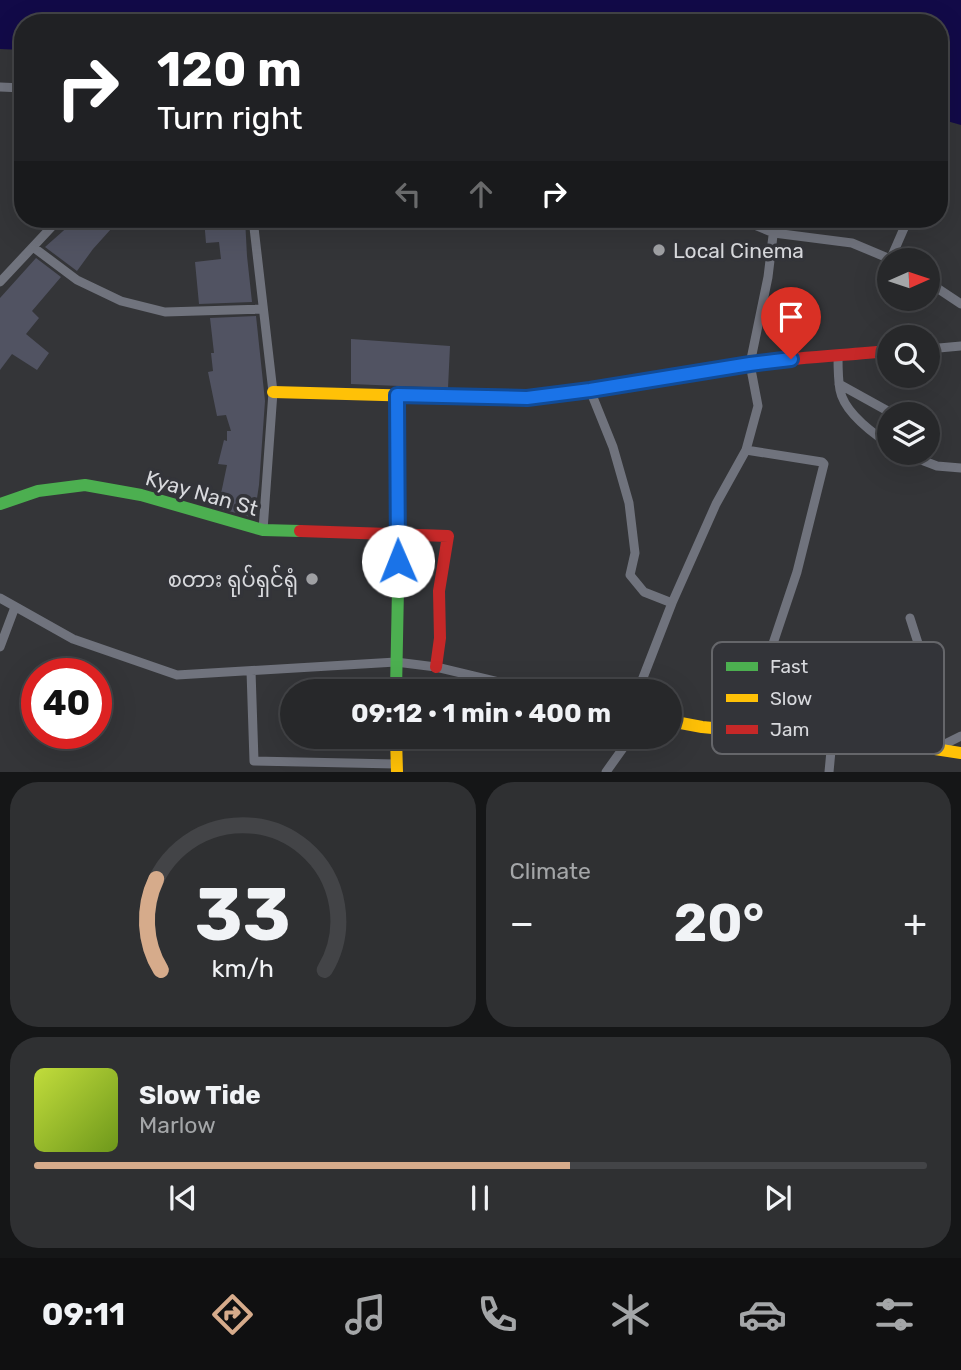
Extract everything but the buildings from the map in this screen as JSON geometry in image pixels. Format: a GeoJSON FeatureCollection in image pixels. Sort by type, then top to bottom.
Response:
{"type":"FeatureCollection","features":[{"type":"Feature","properties":{"kind":"street"},"geometry":{"type":"LineString","coordinates":[[0,282],[51,228]]}},
{"type":"Feature","properties":{"kind":"street"},"geometry":{"type":"LineString","coordinates":[[254,228],[273,393],[263,530]]}},
{"type":"Feature","properties":{"kind":"street"},"geometry":{"type":"LineString","coordinates":[[762,228],[774,233],[852,243],[877,253]]}},
{"type":"Feature","properties":{"kind":"street"},"geometry":{"type":"LineString","coordinates":[[642,679],[672,603],[716,504],[746,450],[758,406],[750,364],[768,277],[774,228]]}},
{"type":"Feature","properties":{"kind":"street"},"geometry":{"type":"LineString","coordinates":[[897,248],[905,228]]}},
{"type":"Feature","properties":{"kind":"street"},"geometry":{"type":"LineString","coordinates":[[33,247],[77,280],[121,301],[166,312],[263,309]]}},
{"type":"Feature","properties":{"kind":"street"},"geometry":{"type":"LineString","coordinates":[[940,290],[961,304]]}},
{"type":"Feature","properties":{"kind":"street"},"geometry":{"type":"LineString","coordinates":[[940,348],[961,346]]}},
{"type":"Feature","properties":{"kind":"street"},"geometry":{"type":"LineString","coordinates":[[273,393],[527,398],[750,364],[877,352]]}},
{"type":"Feature","properties":{"kind":"street"},"geometry":{"type":"LineString","coordinates":[[838,356],[842,397],[862,424],[877,435]]}},
{"type":"Feature","properties":{"kind":"street"},"geometry":{"type":"LineString","coordinates":[[839,384],[877,405]]}},
{"type":"Feature","properties":{"kind":"street"},"geometry":{"type":"LineString","coordinates":[[590,390],[613,447],[629,503],[635,553],[630,575],[644,592],[672,603]]}},
{"type":"Feature","properties":{"kind":"street"},"geometry":{"type":"LineString","coordinates":[[396,679],[397,395]]}},
{"type":"Feature","properties":{"kind":"street"},"geometry":{"type":"LineString","coordinates":[[746,450],[824,464],[797,572],[774,642]]}},
{"type":"Feature","properties":{"kind":"street"},"geometry":{"type":"LineString","coordinates":[[934,465],[961,468]]}},
{"type":"Feature","properties":{"kind":"street","name":"Kyay Nan St"},"geometry":{"type":"LineString","coordinates":[[0,503],[38,491],[85,485],[141,495],[263,530],[448,536],[439,591],[440,638],[436,667]]}},
{"type":"Feature","properties":{"kind":"street"},"geometry":{"type":"LineString","coordinates":[[0,598],[73,639],[177,675],[396,662],[436,667],[486,679]]}},
{"type":"Feature","properties":{"kind":"street"},"geometry":{"type":"LineString","coordinates":[[0,647],[15,607]]}},
{"type":"Feature","properties":{"kind":"street"},"geometry":{"type":"LineString","coordinates":[[910,618],[918,642]]}},
{"type":"Feature","properties":{"kind":"street"},"geometry":{"type":"LineString","coordinates":[[251,671],[254,761],[396,768],[396,749]]}},
{"type":"Feature","properties":{"kind":"street"},"geometry":{"type":"LineString","coordinates":[[682,723],[712,728]]}},
{"type":"Feature","properties":{"kind":"street"},"geometry":{"type":"LineString","coordinates":[[944,744],[961,736]]}},
{"type":"Feature","properties":{"kind":"street"},"geometry":{"type":"LineString","coordinates":[[606,772],[622,749]]}},
{"type":"Feature","properties":{"kind":"street"},"geometry":{"type":"LineString","coordinates":[[828,772],[830,754]]}},
{"type":"Feature","properties":{"kind":"shaded area"},"geometry":{"type":"Polygon","coordinates":[[[0,0],[961,0],[961,125],[948,121],[948,14],[14,14],[14,50],[0,49],[0,0]]]}},
{"type":"Feature","properties":{"kind":"traffic: fast"},"geometry":{"type":"LineString","coordinates":[[396,679],[397,395]]}},
{"type":"Feature","properties":{"kind":"traffic: fast"},"geometry":{"type":"LineString","coordinates":[[0,504],[38,491],[85,485],[141,495],[263,530],[300,531]]}},
{"type":"Feature","properties":{"kind":"traffic: slow"},"geometry":{"type":"LineString","coordinates":[[273,392],[527,399],[765,362]]}},
{"type":"Feature","properties":{"kind":"traffic: slow"},"geometry":{"type":"LineString","coordinates":[[682,723],[712,728]]}},
{"type":"Feature","properties":{"kind":"traffic: slow"},"geometry":{"type":"LineString","coordinates":[[396,749],[397,772]]}},
{"type":"Feature","properties":{"kind":"traffic: slow"},"geometry":{"type":"LineString","coordinates":[[944,750],[961,753]]}},
{"type":"Feature","properties":{"kind":"traffic: jam"},"geometry":{"type":"LineString","coordinates":[[765,362],[877,352]]}},
{"type":"Feature","properties":{"kind":"traffic: jam"},"geometry":{"type":"LineString","coordinates":[[300,531],[448,536],[439,591],[440,638],[436,667]]}},
{"type":"Feature","properties":{"kind":"place","name":"Local Cinema"},"geometry":{"type":"Point","coordinates":[659,250]}},
{"type":"Feature","properties":{"kind":"place","name":"စတား ရုပ်ရှင်ရုံ"},"geometry":{"type":"Point","coordinates":[312,579]}},
{"type":"Feature","properties":{"kind":"route"},"geometry":{"type":"LineString","coordinates":[[398,561],[397,395],[527,398],[791,359]]}}]}
